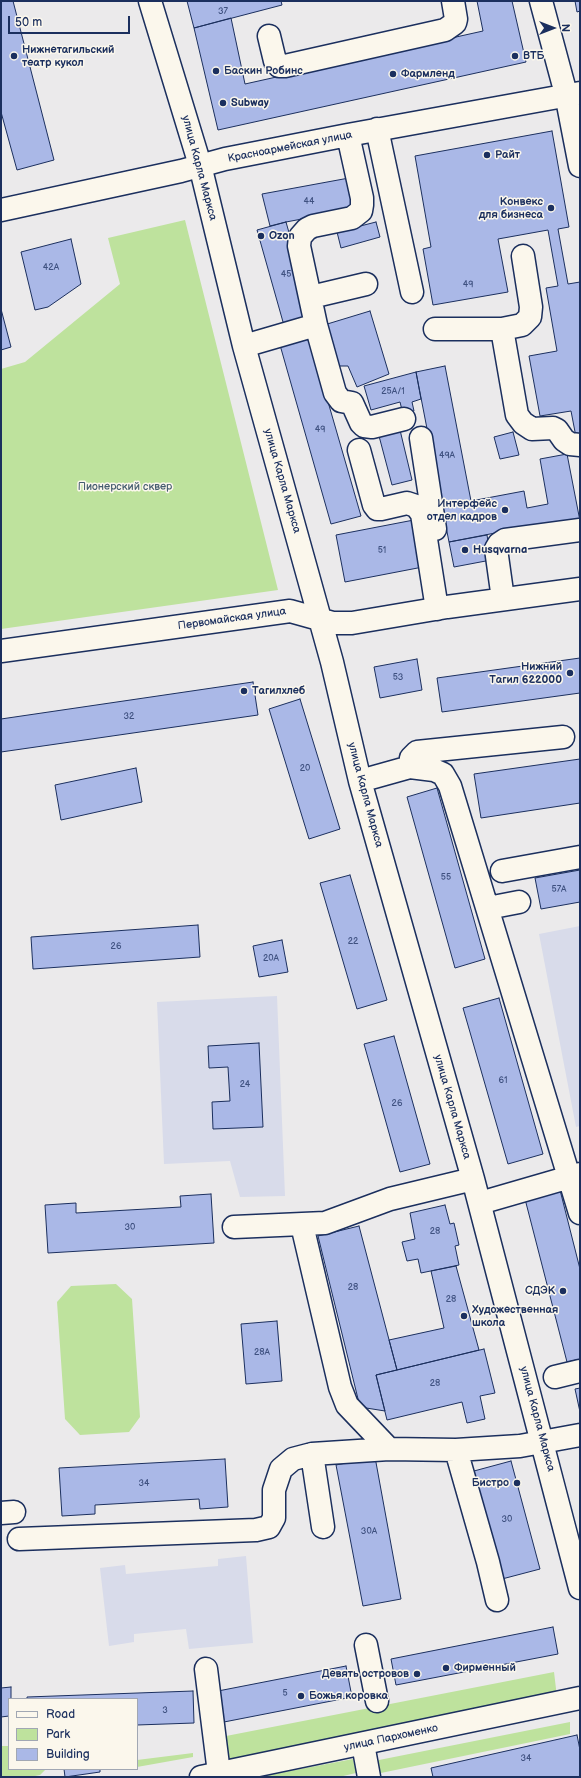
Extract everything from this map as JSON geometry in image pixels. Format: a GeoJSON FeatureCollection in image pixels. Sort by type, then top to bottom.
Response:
{"type":"FeatureCollection","features":[{"type":"Feature","properties":{"kind":"street","name":"улица Карла Маркса"},"geometry":{"type":"LineString","coordinates":[[150,1],[200,166],[244,346],[332,662],[360,781],[480,1202],[542,1441],[574,1535],[580,1588]]}},
{"type":"Feature","properties":{"kind":"street"},"geometry":{"type":"LineString","coordinates":[[269,36],[275,61],[279,66],[285,66],[445,30],[455,23],[456,12],[453,1]]}},
{"type":"Feature","properties":{"kind":"street"},"geometry":{"type":"LineString","coordinates":[[540,1],[573,94],[580,166]]}},
{"type":"Feature","properties":{"kind":"street","name":"Красноармейская улица"},"geometry":{"type":"LineString","coordinates":[[1,210],[377,129],[573,94]]}},
{"type":"Feature","properties":{"kind":"street"},"geometry":{"type":"LineString","coordinates":[[377,129],[412,292]]}},
{"type":"Feature","properties":{"kind":"street"},"geometry":{"type":"LineString","coordinates":[[348,135],[362,205],[361,211],[352,218],[313,226],[307,229],[300,237],[299,246],[316,325],[335,393],[341,400],[352,403],[361,423],[364,426],[372,427],[404,419]]}},
{"type":"Feature","properties":{"kind":"street"},"geometry":{"type":"LineString","coordinates":[[435,329],[502,329],[522,325],[530,317],[523,256]]}},
{"type":"Feature","properties":{"kind":"street"},"geometry":{"type":"LineString","coordinates":[[311,297],[366,284]]}},
{"type":"Feature","properties":{"kind":"street"},"geometry":{"type":"LineString","coordinates":[[244,346],[316,325]]}},
{"type":"Feature","properties":{"kind":"street"},"geometry":{"type":"LineString","coordinates":[[502,329],[517,415],[523,423],[532,429],[553,428],[557,430],[564,440],[570,444],[580,445]]}},
{"type":"Feature","properties":{"kind":"street"},"geometry":{"type":"LineString","coordinates":[[421,438],[442,608]]}},
{"type":"Feature","properties":{"kind":"street"},"geometry":{"type":"LineString","coordinates":[[359,450],[374,506],[381,509],[407,503],[416,506],[422,514],[442,608]]}},
{"type":"Feature","properties":{"kind":"street"},"geometry":{"type":"LineString","coordinates":[[503,599],[496,548],[499,544],[505,540],[580,530]]}},
{"type":"Feature","properties":{"kind":"street","name":"Первомайская улица"},"geometry":{"type":"LineString","coordinates":[[1,651],[290,611],[332,623],[352,623],[442,608],[580,589]]}},
{"type":"Feature","properties":{"kind":"street"},"geometry":{"type":"LineString","coordinates":[[410,767],[412,758],[417,752],[563,737]]}},
{"type":"Feature","properties":{"kind":"street"},"geometry":{"type":"LineString","coordinates":[[360,781],[410,767],[434,770],[443,774],[450,786],[575,1175],[580,1213]]}},
{"type":"Feature","properties":{"kind":"street"},"geometry":{"type":"LineString","coordinates":[[502,871],[580,857]]}},
{"type":"Feature","properties":{"kind":"street"},"geometry":{"type":"LineString","coordinates":[[488,908],[519,902]]}},
{"type":"Feature","properties":{"kind":"street"},"geometry":{"type":"LineString","coordinates":[[480,1202],[575,1175]]}},
{"type":"Feature","properties":{"kind":"street"},"geometry":{"type":"LineString","coordinates":[[234,1227],[326,1223],[390,1199],[473,1179]]}},
{"type":"Feature","properties":{"kind":"street"},"geometry":{"type":"LineString","coordinates":[[302,1225],[340,1387],[347,1406],[390,1449]]}},
{"type":"Feature","properties":{"kind":"street"},"geometry":{"type":"LineString","coordinates":[[555,1378],[580,1372]]}},
{"type":"Feature","properties":{"kind":"street"},"geometry":{"type":"LineString","coordinates":[[19,1540],[256,1530],[268,1527],[274,1518],[274,1490],[281,1469],[293,1460],[312,1454],[390,1449],[456,1450],[520,1446],[580,1435]]}},
{"type":"Feature","properties":{"kind":"street"},"geometry":{"type":"LineString","coordinates":[[456,1450],[488,1562],[497,1600]]}},
{"type":"Feature","properties":{"kind":"street"},"geometry":{"type":"LineString","coordinates":[[312,1454],[323,1528]]}},
{"type":"Feature","properties":{"kind":"street"},"geometry":{"type":"LineString","coordinates":[[366,1645],[377,1701]]}},
{"type":"Feature","properties":{"kind":"street"},"geometry":{"type":"LineString","coordinates":[[206,1669],[218,1775]]}},
{"type":"Feature","properties":{"kind":"street","name":"улица Пархоменко"},"geometry":{"type":"LineString","coordinates":[[218,1775],[580,1698]]}},
{"type":"Feature","properties":{"kind":"street"},"geometry":{"type":"LineString","coordinates":[[363,1744],[369,1777]]}},
{"type":"Feature","properties":{"kind":"shaded area"},"geometry":{"type":"Polygon","coordinates":[[[580,926],[580,1126],[576,1127],[539,934],[580,926]]]}},
{"type":"Feature","properties":{"kind":"shaded area"},"geometry":{"type":"Polygon","coordinates":[[[277,996],[285,1196],[240,1197],[230,1161],[164,1164],[157,1002],[277,996]]]}},
{"type":"Feature","properties":{"kind":"shaded area"},"geometry":{"type":"Polygon","coordinates":[[[246,1556],[253,1643],[189,1649],[186,1629],[134,1634],[134,1642],[109,1646],[100,1568],[125,1565],[126,1574],[218,1566],[218,1559],[246,1556]]]}},
{"type":"Feature","properties":{"kind":"green space","name":"Пионерский сквер"},"geometry":{"type":"Polygon","coordinates":[[[185,220],[278,590],[1,629],[1,369],[25,362],[120,284],[108,238],[185,220]]]}},
{"type":"Feature","properties":{"kind":"green space"},"geometry":{"type":"Polygon","coordinates":[[[116,1284],[132,1299],[140,1417],[129,1432],[80,1435],[65,1419],[57,1302],[71,1286],[116,1284]]]}},
{"type":"Feature","properties":{"kind":"green space"},"geometry":{"type":"Polygon","coordinates":[[[554,1672],[557,1697],[230,1763],[222,1759],[221,1737],[554,1672]]]}},
{"type":"Feature","properties":{"kind":"green space"},"geometry":{"type":"Polygon","coordinates":[[[570,1722],[570,1734],[376,1774],[374,1761],[570,1722]]]}},
{"type":"Feature","properties":{"kind":"green space"},"geometry":{"type":"Polygon","coordinates":[[[1,1746],[8,1746],[8,1770],[45,1770],[40,1775],[30,1777],[1,1777],[1,1746]]]}},
{"type":"Feature","properties":{"kind":"green space"},"geometry":{"type":"Polygon","coordinates":[[[193,1753],[193,1757],[138,1767],[138,1760],[193,1753]]]}},
{"type":"Feature","properties":{"kind":"green space"},"geometry":{"type":"Polygon","coordinates":[[[353,1759],[356,1773],[339,1777],[258,1777],[353,1759]]]}},
{"type":"Feature","properties":{"kind":"building","name":"Нижнетагильский театр кукол"},"geometry":{"type":"Polygon","coordinates":[[[1,1],[13,1],[54,160],[17,170],[1,112],[1,1]]]}},
{"type":"Feature","properties":{"kind":"building"},"geometry":{"type":"Polygon","coordinates":[[[187,1],[281,1],[282,5],[194,28],[187,1]]]}},
{"type":"Feature","properties":{"kind":"building"},"geometry":{"type":"Polygon","coordinates":[[[477,1],[512,1],[526,62],[218,130],[194,28],[231,18],[245,84],[483,31],[477,1]]]}},
{"type":"Feature","properties":{"kind":"building"},"geometry":{"type":"Polygon","coordinates":[[[575,1],[580,1],[580,11],[577,12],[575,1]]]}},
{"type":"Feature","properties":{"kind":"building"},"geometry":{"type":"Polygon","coordinates":[[[552,131],[569,227],[558,229],[568,284],[580,282],[580,437],[576,437],[571,411],[540,416],[529,356],[557,351],[546,288],[558,286],[548,230],[498,239],[508,292],[433,305],[423,249],[431,247],[415,156],[552,131]]]}},
{"type":"Feature","properties":{"kind":"building"},"geometry":{"type":"Polygon","coordinates":[[[349,178],[355,209],[270,226],[262,194],[349,178]]]}},
{"type":"Feature","properties":{"kind":"building"},"geometry":{"type":"Polygon","coordinates":[[[286,222],[314,321],[285,329],[257,230],[286,222]]]}},
{"type":"Feature","properties":{"kind":"building"},"geometry":{"type":"Polygon","coordinates":[[[376,222],[380,237],[341,248],[337,232],[376,222]]]}},
{"type":"Feature","properties":{"kind":"building"},"geometry":{"type":"Polygon","coordinates":[[[71,239],[81,284],[48,307],[35,310],[21,252],[71,239]]]}},
{"type":"Feature","properties":{"kind":"building"},"geometry":{"type":"Polygon","coordinates":[[[1,309],[11,347],[1,350],[1,309]]]}},
{"type":"Feature","properties":{"kind":"building"},"geometry":{"type":"Polygon","coordinates":[[[370,311],[389,374],[357,387],[348,366],[332,366],[324,325],[370,311]]]}},
{"type":"Feature","properties":{"kind":"building"},"geometry":{"type":"Polygon","coordinates":[[[309,336],[361,516],[331,524],[280,345],[309,336]]]}},
{"type":"Feature","properties":{"kind":"building"},"geometry":{"type":"Polygon","coordinates":[[[445,366],[471,501],[524,491],[527,508],[548,504],[540,459],[567,454],[580,521],[531,526],[449,542],[416,372],[445,366]]]}},
{"type":"Feature","properties":{"kind":"building"},"geometry":{"type":"Polygon","coordinates":[[[416,372],[421,399],[412,402],[414,411],[403,414],[400,402],[371,410],[364,386],[416,372]]]}},
{"type":"Feature","properties":{"kind":"building"},"geometry":{"type":"Polygon","coordinates":[[[400,430],[412,480],[392,485],[379,436],[400,430]]]}},
{"type":"Feature","properties":{"kind":"building"},"geometry":{"type":"Polygon","coordinates":[[[513,432],[519,455],[500,459],[494,437],[513,432]]]}},
{"type":"Feature","properties":{"kind":"building"},"geometry":{"type":"Polygon","coordinates":[[[419,519],[428,566],[345,582],[336,535],[419,519]]]}},
{"type":"Feature","properties":{"kind":"building"},"geometry":{"type":"Polygon","coordinates":[[[487,535],[491,560],[454,567],[449,542],[487,535]]]}},
{"type":"Feature","properties":{"kind":"building"},"geometry":{"type":"Polygon","coordinates":[[[580,658],[580,693],[442,712],[437,678],[580,658]]]}},
{"type":"Feature","properties":{"kind":"building"},"geometry":{"type":"Polygon","coordinates":[[[417,659],[422,690],[380,698],[374,667],[417,659]]]}},
{"type":"Feature","properties":{"kind":"building"},"geometry":{"type":"Polygon","coordinates":[[[253,682],[258,715],[1,752],[1,719],[253,682]]]}},
{"type":"Feature","properties":{"kind":"building"},"geometry":{"type":"Polygon","coordinates":[[[300,699],[340,829],[309,839],[269,709],[300,699]]]}},
{"type":"Feature","properties":{"kind":"building"},"geometry":{"type":"Polygon","coordinates":[[[580,759],[580,803],[481,818],[474,774],[580,759]]]}},
{"type":"Feature","properties":{"kind":"building"},"geometry":{"type":"Polygon","coordinates":[[[136,768],[142,802],[61,820],[55,785],[136,768]]]}},
{"type":"Feature","properties":{"kind":"building"},"geometry":{"type":"Polygon","coordinates":[[[437,788],[485,959],[455,968],[407,797],[437,788]]]}},
{"type":"Feature","properties":{"kind":"building"},"geometry":{"type":"Polygon","coordinates":[[[580,870],[580,902],[541,909],[535,878],[580,870]]]}},
{"type":"Feature","properties":{"kind":"building"},"geometry":{"type":"Polygon","coordinates":[[[350,875],[387,1000],[357,1009],[320,883],[350,875]]]}},
{"type":"Feature","properties":{"kind":"building"},"geometry":{"type":"Polygon","coordinates":[[[198,925],[200,957],[33,969],[31,937],[198,925]]]}},
{"type":"Feature","properties":{"kind":"building"},"geometry":{"type":"Polygon","coordinates":[[[282,940],[288,972],[259,977],[253,946],[282,940]]]}},
{"type":"Feature","properties":{"kind":"building"},"geometry":{"type":"Polygon","coordinates":[[[499,998],[543,1154],[508,1164],[463,1008],[499,998]]]}},
{"type":"Feature","properties":{"kind":"building"},"geometry":{"type":"Polygon","coordinates":[[[394,1036],[430,1164],[400,1172],[364,1044],[394,1036]]]}},
{"type":"Feature","properties":{"kind":"building"},"geometry":{"type":"Polygon","coordinates":[[[259,1043],[263,1127],[213,1129],[212,1102],[230,1101],[228,1067],[209,1068],[208,1046],[259,1043]]]}},
{"type":"Feature","properties":{"kind":"building"},"geometry":{"type":"Polygon","coordinates":[[[560,1190],[580,1269],[580,1359],[567,1362],[525,1199],[560,1190]]]}},
{"type":"Feature","properties":{"kind":"building"},"geometry":{"type":"Polygon","coordinates":[[[211,1194],[214,1243],[48,1253],[45,1205],[76,1203],[76,1213],[181,1207],[180,1196],[211,1194]]]}},
{"type":"Feature","properties":{"kind":"building"},"geometry":{"type":"Polygon","coordinates":[[[445,1205],[450,1224],[454,1223],[459,1245],[455,1246],[459,1265],[421,1273],[418,1259],[407,1261],[402,1242],[415,1239],[410,1213],[445,1205]]]}},
{"type":"Feature","properties":{"kind":"building"},"geometry":{"type":"Polygon","coordinates":[[[359,1226],[397,1370],[376,1375],[385,1411],[360,1407],[318,1236],[359,1226]]]}},
{"type":"Feature","properties":{"kind":"building"},"geometry":{"type":"Polygon","coordinates":[[[456,1266],[479,1350],[397,1370],[389,1340],[444,1328],[431,1271],[456,1266]]]}},
{"type":"Feature","properties":{"kind":"building"},"geometry":{"type":"Polygon","coordinates":[[[277,1321],[282,1381],[246,1384],[241,1324],[277,1321]]]}},
{"type":"Feature","properties":{"kind":"building"},"geometry":{"type":"Polygon","coordinates":[[[484,1349],[495,1393],[480,1396],[485,1419],[467,1423],[462,1402],[387,1420],[376,1375],[484,1349]]]}},
{"type":"Feature","properties":{"kind":"building"},"geometry":{"type":"Polygon","coordinates":[[[580,1388],[580,1412],[575,1389],[580,1388]]]}},
{"type":"Feature","properties":{"kind":"building"},"geometry":{"type":"Polygon","coordinates":[[[375,1457],[401,1599],[363,1606],[336,1465],[375,1457]]]}},
{"type":"Feature","properties":{"kind":"building"},"geometry":{"type":"Polygon","coordinates":[[[225,1459],[228,1507],[200,1509],[199,1499],[95,1505],[95,1514],[62,1516],[59,1468],[225,1459]]]}},
{"type":"Feature","properties":{"kind":"building"},"geometry":{"type":"Polygon","coordinates":[[[511,1461],[540,1569],[502,1579],[474,1471],[511,1461]]]}},
{"type":"Feature","properties":{"kind":"building"},"geometry":{"type":"Polygon","coordinates":[[[553,1627],[558,1654],[396,1685],[391,1659],[553,1627]]]}},
{"type":"Feature","properties":{"kind":"building"},"geometry":{"type":"Polygon","coordinates":[[[346,1666],[352,1697],[224,1722],[218,1691],[346,1666]]]}},
{"type":"Feature","properties":{"kind":"building"},"geometry":{"type":"Polygon","coordinates":[[[11,1687],[11,1698],[8,1698],[8,1716],[1,1717],[1,1688],[11,1687]]]}},
{"type":"Feature","properties":{"kind":"building"},"geometry":{"type":"Polygon","coordinates":[[[193,1691],[194,1723],[138,1725],[138,1698],[27,1697],[193,1691]]]}},
{"type":"Feature","properties":{"kind":"building"},"geometry":{"type":"Polygon","coordinates":[[[577,1735],[580,1750],[580,1777],[433,1777],[431,1768],[577,1735]]]}},
{"type":"Feature","properties":{"kind":"building"},"geometry":{"type":"Polygon","coordinates":[[[64,1770],[100,1770],[100,1772],[65,1777],[64,1770]]]}},
{"type":"Feature","properties":{"kind":"place","name":"Нижнетагильский театр кукол"},"geometry":{"type":"Point","coordinates":[14,56]}},
{"type":"Feature","properties":{"kind":"place","name":"ВТБ"},"geometry":{"type":"Point","coordinates":[515,56]}},
{"type":"Feature","properties":{"kind":"place","name":"Баскин Робинс"},"geometry":{"type":"Point","coordinates":[216,71]}},
{"type":"Feature","properties":{"kind":"place","name":"Фармленд"},"geometry":{"type":"Point","coordinates":[393,74]}},
{"type":"Feature","properties":{"kind":"place","name":"Subway"},"geometry":{"type":"Point","coordinates":[223,103]}},
{"type":"Feature","properties":{"kind":"place","name":"Райт"},"geometry":{"type":"Point","coordinates":[487,155]}},
{"type":"Feature","properties":{"kind":"place","name":"Конвекс для бизнеса"},"geometry":{"type":"Point","coordinates":[551,208]}},
{"type":"Feature","properties":{"kind":"place","name":"Ozon"},"geometry":{"type":"Point","coordinates":[261,236]}},
{"type":"Feature","properties":{"kind":"place","name":"Интерфейс отдел кадров"},"geometry":{"type":"Point","coordinates":[505,510]}},
{"type":"Feature","properties":{"kind":"place","name":"Husqvarna"},"geometry":{"type":"Point","coordinates":[465,550]}},
{"type":"Feature","properties":{"kind":"place","name":"Нижний Тагил 622000"},"geometry":{"type":"Point","coordinates":[570,673]}},
{"type":"Feature","properties":{"kind":"place","name":"Тагилхлеб"},"geometry":{"type":"Point","coordinates":[244,691]}},
{"type":"Feature","properties":{"kind":"place","name":"СДЭК"},"geometry":{"type":"Point","coordinates":[563,1291]}},
{"type":"Feature","properties":{"kind":"place","name":"Художественная школа"},"geometry":{"type":"Point","coordinates":[464,1316]}},
{"type":"Feature","properties":{"kind":"place","name":"Бистро"},"geometry":{"type":"Point","coordinates":[517,1483]}},
{"type":"Feature","properties":{"kind":"place","name":"Фирменный"},"geometry":{"type":"Point","coordinates":[446,1668]}},
{"type":"Feature","properties":{"kind":"place","name":"Девять островов"},"geometry":{"type":"Point","coordinates":[417,1674]}},
{"type":"Feature","properties":{"kind":"place","name":"Божья коровка"},"geometry":{"type":"Point","coordinates":[301,1696]}}]}
